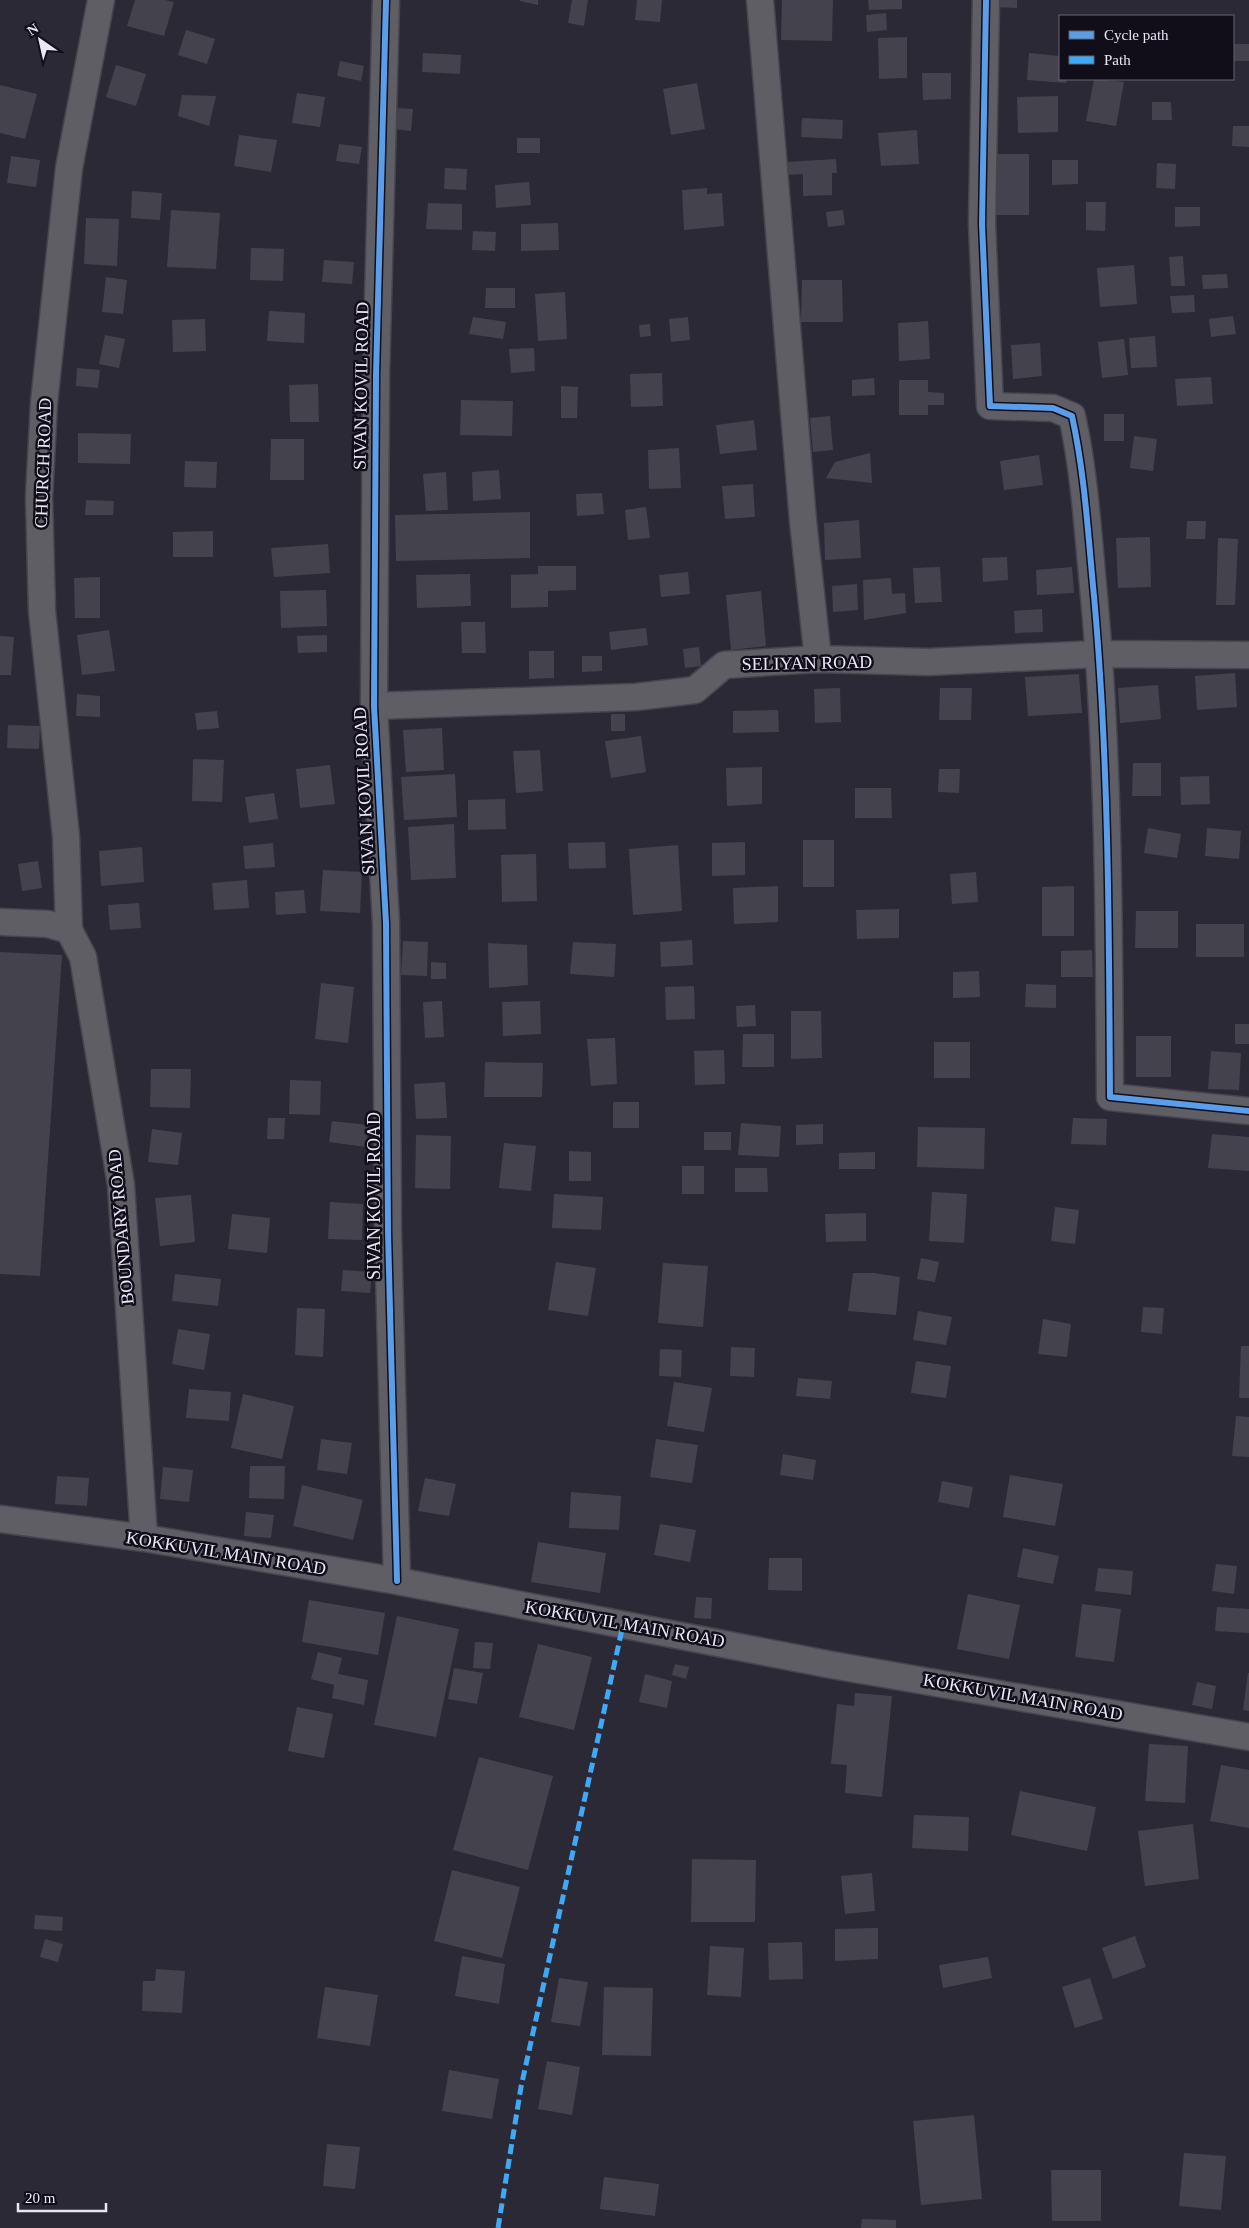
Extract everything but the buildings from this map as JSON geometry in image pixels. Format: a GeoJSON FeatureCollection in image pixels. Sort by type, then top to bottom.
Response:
{"type":"FeatureCollection","features":[{"type":"Feature","properties":{"kind":"street","name":"CHURCH ROAD"},"geometry":{"type":"LineString","coordinates":[[69,930],[66,836],[42,611],[39,497],[44,403],[68,168],[101,0]]}},
{"type":"Feature","properties":{"kind":"street","name":"SIVAN KOVIL ROAD"},"geometry":{"type":"LineString","coordinates":[[386,0],[376,360],[374,706],[386,923],[388,1232],[397,1581]]}},
{"type":"Feature","properties":{"kind":"street"},"geometry":{"type":"LineString","coordinates":[[760,0],[803,511],[818,659]]}},
{"type":"Feature","properties":{"kind":"street"},"geometry":{"type":"LineString","coordinates":[[986,0],[982,224],[990,406],[1053,408],[1072,416],[1082,462],[1099,654],[1108,866],[1110,1097],[1249,1111]]}},
{"type":"Feature","properties":{"kind":"street","name":"SELIYAN ROAD"},"geometry":{"type":"LineString","coordinates":[[374,706],[636,698],[695,690],[724,665],[818,659],[928,662],[1099,654],[1249,655]]}},
{"type":"Feature","properties":{"kind":"street"},"geometry":{"type":"LineString","coordinates":[[0,922],[48,924],[69,930]]}},
{"type":"Feature","properties":{"kind":"street","name":"BOUNDARY ROAD"},"geometry":{"type":"LineString","coordinates":[[69,930],[82,957],[121,1186],[144,1538]]}},
{"type":"Feature","properties":{"kind":"street","name":"KOKKUVIL MAIN ROAD"},"geometry":{"type":"LineString","coordinates":[[0,1519],[144,1538],[397,1581],[832,1665],[1249,1737]]}},
{"type":"Feature","properties":{"kind":"marked path"},"geometry":{"type":"LineString","coordinates":[[498,2228],[521,2087],[623,1625]]}},
{"type":"Feature","properties":{"kind":"cycle path"},"geometry":{"type":"LineString","coordinates":[[386,0],[376,376],[374,706],[386,923],[388,1232],[397,1581]]}},
{"type":"Feature","properties":{"kind":"cycle path"},"geometry":{"type":"LineString","coordinates":[[986,0],[982,224],[990,406],[1053,408],[1072,416],[1083,483],[1103,721],[1107,846],[1110,1097],[1249,1111]]}}]}
